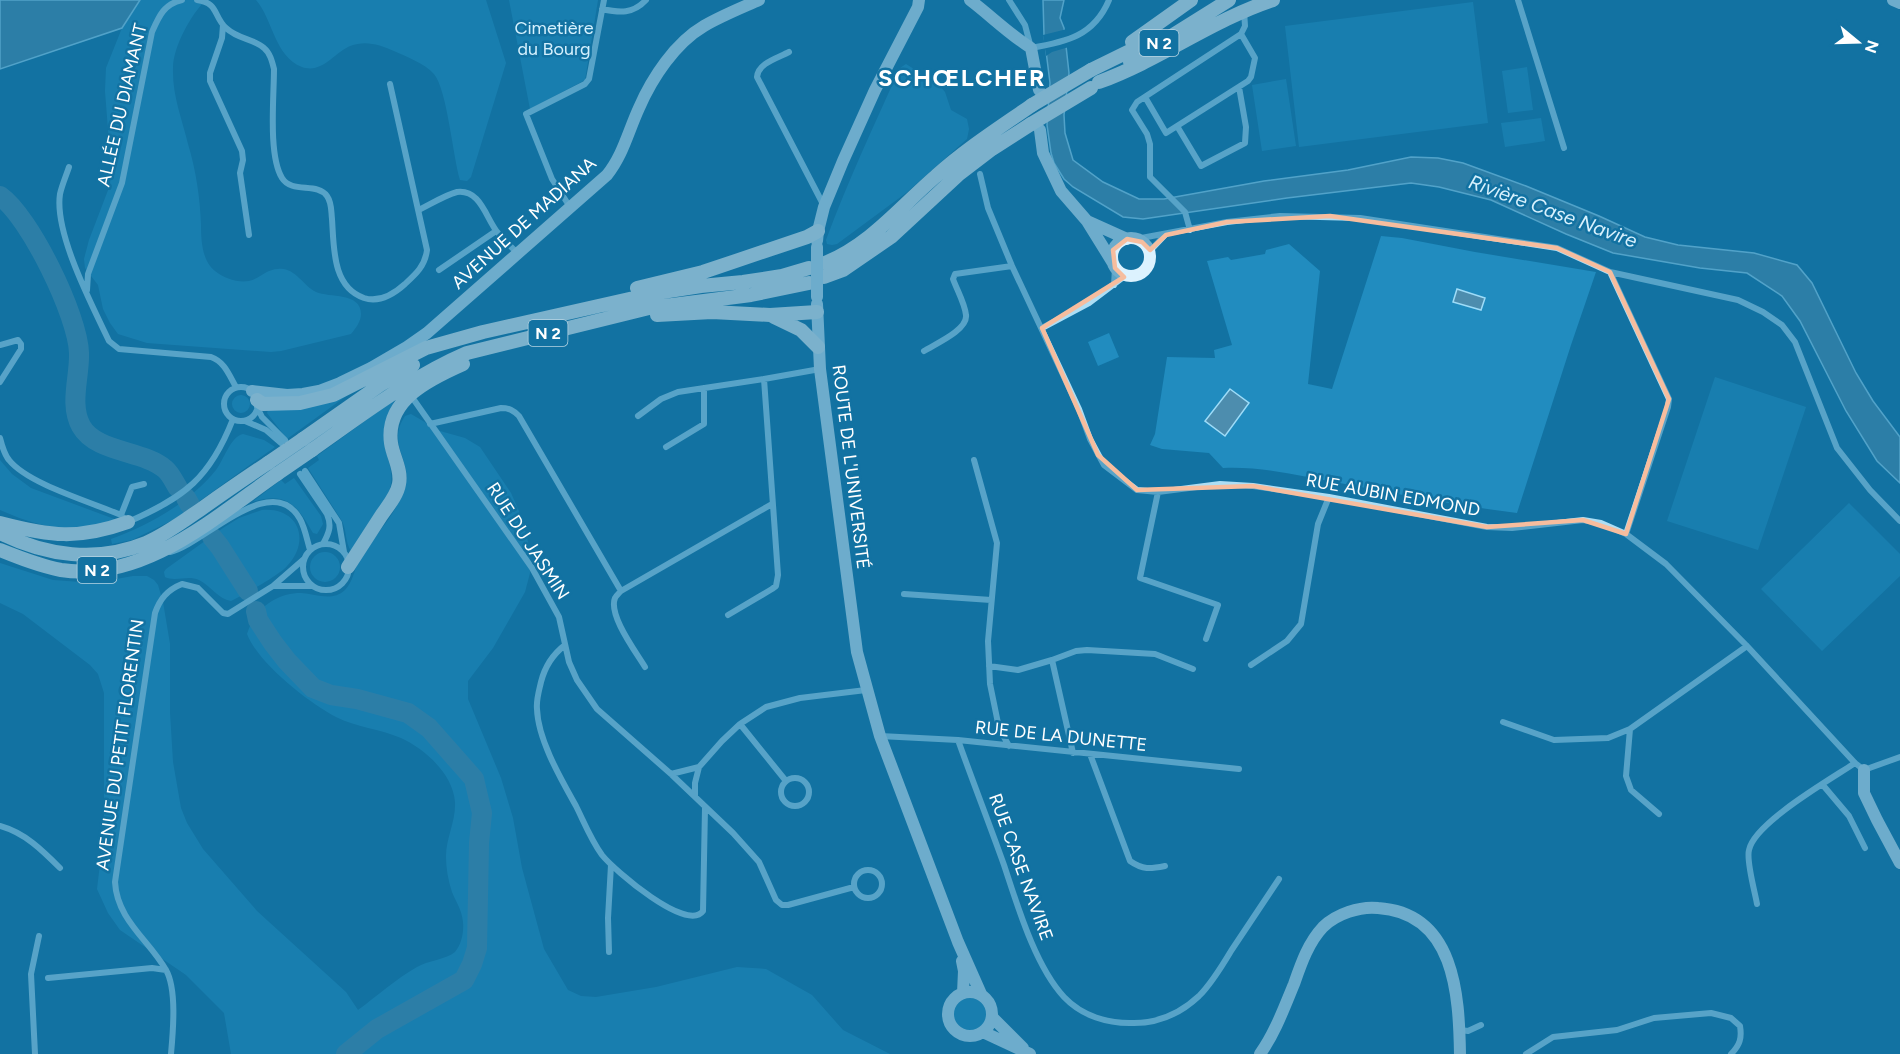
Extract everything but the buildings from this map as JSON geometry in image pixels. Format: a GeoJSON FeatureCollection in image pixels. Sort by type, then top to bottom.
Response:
{"type":"FeatureCollection","features":[{"type":"Feature","properties":{"kind":"main road","name":"AVENUE DE MADIANA"},"geometry":{"type":"LineString","coordinates":[[256,400],[303,394],[340,383],[371,368],[427,333],[607,175],[621,155],[639,108],[653,82],[673,53],[703,26],[759,0]]}},
{"type":"Feature","properties":{"kind":"main road","name":"ROUTE DE L'UNIVERSITÉ"},"geometry":{"type":"LineString","coordinates":[[919,0],[912,19],[875,90],[824,207],[817,247],[820,369],[857,652],[880,736],[958,942],[981,994],[989,1002],[992,1017],[1029,1053]]}},
{"type":"Feature","properties":{"kind":"main road"},"geometry":{"type":"LineString","coordinates":[[970,0],[993,17],[1013,37],[1031,48],[1039,90]]}},
{"type":"Feature","properties":{"kind":"main road"},"geometry":{"type":"LineString","coordinates":[[1091,70],[1191,0]]}},
{"type":"Feature","properties":{"kind":"main road","name":"N 2"},"geometry":{"type":"LineString","coordinates":[[825,263],[877,231],[969,148],[1032,105],[1091,70],[1146,43],[1218,0]]}},
{"type":"Feature","properties":{"kind":"main road","name":"N 2"},"geometry":{"type":"LineString","coordinates":[[824,277],[843,270],[891,237],[958,175],[992,149],[1035,127],[1095,85],[1229,0]]}},
{"type":"Feature","properties":{"kind":"main road"},"geometry":{"type":"LineString","coordinates":[[1095,85],[1141,65],[1244,11],[1273,0]]}},
{"type":"Feature","properties":{"kind":"main road"},"geometry":{"type":"LineString","coordinates":[[1893,0],[1900,3]]}},
{"type":"Feature","properties":{"kind":"main road"},"geometry":{"type":"LineString","coordinates":[[1035,127],[1047,166],[1061,191],[1087,221],[1114,265],[1126,275],[1137,275],[1146,268],[1149,263],[1149,252],[1142,242],[1087,221]]}},
{"type":"Feature","properties":{"kind":"main road"},"geometry":{"type":"LineString","coordinates":[[556,315],[616,294],[703,272],[807,237],[818,231]]}},
{"type":"Feature","properties":{"kind":"main road"},"geometry":{"type":"LineString","coordinates":[[1114,265],[1113,250],[1116,245],[1132,239]]}},
{"type":"Feature","properties":{"kind":"main road","name":"N 2"},"geometry":{"type":"LineString","coordinates":[[0,533],[44,551],[74,555],[103,554],[189,533],[218,521],[277,474],[308,444],[397,374],[432,354],[483,333],[556,315],[656,293],[763,279],[808,268]]}},
{"type":"Feature","properties":{"kind":"main road","name":"N 2"},"geometry":{"type":"LineString","coordinates":[[0,550],[48,567],[84,571],[124,565],[155,555],[189,533],[207,505],[268,463],[308,444],[439,365],[467,353],[649,308],[752,295],[809,283]]}},
{"type":"Feature","properties":{"kind":"main road"},"geometry":{"type":"LineString","coordinates":[[607,318],[712,312],[770,315],[817,312]]}},
{"type":"Feature","properties":{"kind":"main road"},"geometry":{"type":"LineString","coordinates":[[770,315],[801,330],[818,346]]}},
{"type":"Feature","properties":{"kind":"main road"},"geometry":{"type":"LineString","coordinates":[[346,561],[397,490],[399,473],[391,446],[390,429],[396,412],[406,397],[451,370],[555,331]]}},
{"type":"Feature","properties":{"kind":"main road"},"geometry":{"type":"LineString","coordinates":[[256,400],[263,404],[319,399],[340,392],[426,348],[483,333]]}},
{"type":"Feature","properties":{"kind":"main road"},"geometry":{"type":"LineString","coordinates":[[0,523],[34,532],[79,535],[95,533],[125,519]]}},
{"type":"Feature","properties":{"kind":"main road"},"geometry":{"type":"LineString","coordinates":[[1859,766],[1864,793],[1900,863]]}},
{"type":"Feature","properties":{"kind":"main road"},"geometry":{"type":"LineString","coordinates":[[1260,1054],[1271,1038],[1311,942],[1324,926],[1335,919],[1353,911],[1372,907],[1403,914],[1420,922],[1435,936],[1446,955],[1452,974],[1458,1006],[1460,1054]]}},
{"type":"Feature","properties":{"kind":"main road","name":"ROUTE DE L'UNIVERSITÉ"},"geometry":{"type":"LineString","coordinates":[[958,942],[964,971],[963,993],[957,996],[950,1005],[948,1012],[950,1024],[960,1034],[972,1036],[983,1032],[1029,1053]]}},
{"type":"Feature","properties":{"kind":"main road"},"geometry":{"type":"LineString","coordinates":[[963,993],[969,991],[981,994]]}},
{"type":"Feature","properties":{"kind":"main road"},"geometry":{"type":"LineString","coordinates":[[983,1032],[991,1023],[992,1017]]}},
{"type":"Feature","properties":{"kind":"street","name":"ALLÉE DU DIAMANT"},"geometry":{"type":"LineString","coordinates":[[88,297],[88,274],[122,183],[152,32],[159,15],[166,6],[182,0]]}},
{"type":"Feature","properties":{"kind":"street"},"geometry":{"type":"LineString","coordinates":[[197,0],[210,4],[216,9],[223,26],[222,38],[210,73],[210,81],[242,151],[243,160],[240,173],[249,235]]}},
{"type":"Feature","properties":{"kind":"street"},"geometry":{"type":"LineString","coordinates":[[570,207],[552,179],[526,114],[585,84],[589,79],[604,0]]}},
{"type":"Feature","properties":{"kind":"street"},"geometry":{"type":"LineString","coordinates":[[602,9],[620,13],[630,11],[646,0]]}},
{"type":"Feature","properties":{"kind":"street"},"geometry":{"type":"LineString","coordinates":[[1009,0],[1025,25],[1031,48],[1074,38],[1091,28],[1109,0]]}},
{"type":"Feature","properties":{"kind":"street"},"geometry":{"type":"LineString","coordinates":[[1518,0],[1564,148]]}},
{"type":"Feature","properties":{"kind":"street"},"geometry":{"type":"LineString","coordinates":[[1190,230],[1185,212],[1150,177],[1150,144],[1147,134],[1132,110],[1137,102],[1241,34],[1245,26],[1244,11]]}},
{"type":"Feature","properties":{"kind":"street"},"geometry":{"type":"LineString","coordinates":[[223,26],[240,38],[264,48],[271,58],[274,69],[274,156],[282,179],[294,186],[318,190],[326,195],[330,203],[338,273],[342,281],[351,291],[362,297],[381,300],[403,286],[423,266],[427,250],[390,84]]}},
{"type":"Feature","properties":{"kind":"street"},"geometry":{"type":"LineString","coordinates":[[1145,97],[1166,133],[1250,80],[1255,60],[1241,34]]}},
{"type":"Feature","properties":{"kind":"street"},"geometry":{"type":"LineString","coordinates":[[789,52],[761,66],[757,77],[824,207]]}},
{"type":"Feature","properties":{"kind":"street"},"geometry":{"type":"LineString","coordinates":[[1177,126],[1201,166],[1245,143],[1246,127],[1239,87]]}},
{"type":"Feature","properties":{"kind":"street"},"geometry":{"type":"LineString","coordinates":[[69,167],[60,194],[64,229],[72,258],[109,340],[119,349],[218,359],[236,387]]}},
{"type":"Feature","properties":{"kind":"street","name":"RUE AUBIN EDMOND"},"geometry":{"type":"LineString","coordinates":[[980,174],[988,208],[1012,266],[1079,409],[1090,439],[1104,465],[1137,490],[1158,492],[1220,484],[1253,486],[1329,497],[1487,527],[1512,528],[1583,519],[1601,523],[1626,534],[1666,564],[1747,646],[1859,766]]}},
{"type":"Feature","properties":{"kind":"street"},"geometry":{"type":"LineString","coordinates":[[419,210],[455,193],[469,194],[481,203],[496,231],[517,253]]}},
{"type":"Feature","properties":{"kind":"street"},"geometry":{"type":"LineString","coordinates":[[1132,239],[1166,235],[1227,222],[1280,216],[1360,218],[1557,248],[1610,272],[1738,300],[1763,312],[1782,325],[1795,342],[1837,448],[1870,490],[1900,521]]}},
{"type":"Feature","properties":{"kind":"street"},"geometry":{"type":"LineString","coordinates":[[439,270],[496,231]]}},
{"type":"Feature","properties":{"kind":"street"},"geometry":{"type":"LineString","coordinates":[[1149,252],[1166,235]]}},
{"type":"Feature","properties":{"kind":"street"},"geometry":{"type":"LineString","coordinates":[[1114,265],[1114,285]]}},
{"type":"Feature","properties":{"kind":"street"},"geometry":{"type":"LineString","coordinates":[[924,351],[960,329],[965,323],[966,316],[954,279],[955,274],[1012,266]]}},
{"type":"Feature","properties":{"kind":"street"},"geometry":{"type":"LineString","coordinates":[[1610,272],[1669,399],[1626,534]]}},
{"type":"Feature","properties":{"kind":"street"},"geometry":{"type":"LineString","coordinates":[[1042,328],[1089,303],[1126,275]]}},
{"type":"Feature","properties":{"kind":"street"},"geometry":{"type":"LineString","coordinates":[[0,345],[18,340],[21,344],[21,349],[0,382]]}},
{"type":"Feature","properties":{"kind":"street"},"geometry":{"type":"LineString","coordinates":[[639,416],[661,399],[678,392],[820,369]]}},
{"type":"Feature","properties":{"kind":"street"},"geometry":{"type":"LineString","coordinates":[[729,615],[776,586],[778,563],[764,379]]}},
{"type":"Feature","properties":{"kind":"street"},"geometry":{"type":"LineString","coordinates":[[236,387],[242,387],[256,400],[262,417],[283,442],[266,430],[244,420],[233,419],[226,412],[224,402],[228,393],[236,387]]}},
{"type":"Feature","properties":{"kind":"street"},"geometry":{"type":"LineString","coordinates":[[666,447],[704,424],[704,388]]}},
{"type":"Feature","properties":{"kind":"street"},"geometry":{"type":"LineString","coordinates":[[244,420],[253,416],[256,400]]}},
{"type":"Feature","properties":{"kind":"street","name":"RUE DU JASMIN"},"geometry":{"type":"LineString","coordinates":[[414,400],[532,568],[560,617],[565,645],[577,681],[597,709],[671,774],[733,833],[759,862],[776,900],[782,904],[788,904],[854,887]]}},
{"type":"Feature","properties":{"kind":"street"},"geometry":{"type":"LineString","coordinates":[[430,424],[501,408],[514,411],[621,591]]}},
{"type":"Feature","properties":{"kind":"street"},"geometry":{"type":"LineString","coordinates":[[0,438],[7,458],[25,474],[125,519],[169,503],[189,487],[213,461],[233,419]]}},
{"type":"Feature","properties":{"kind":"street"},"geometry":{"type":"LineString","coordinates":[[974,460],[997,543],[988,641],[990,684],[999,728],[1009,746]]}},
{"type":"Feature","properties":{"kind":"street"},"geometry":{"type":"LineString","coordinates":[[273,586],[301,585],[324,590],[336,587],[345,579],[346,561],[339,523],[302,472],[330,521],[329,532],[323,544]]}},
{"type":"Feature","properties":{"kind":"street"},"geometry":{"type":"LineString","coordinates":[[125,519],[132,487],[144,484]]}},
{"type":"Feature","properties":{"kind":"street"},"geometry":{"type":"LineString","coordinates":[[1158,492],[1140,578],[1218,604],[1206,639]]}},
{"type":"Feature","properties":{"kind":"street"},"geometry":{"type":"LineString","coordinates":[[1251,665],[1287,641],[1301,624],[1318,524],[1329,497]]}},
{"type":"Feature","properties":{"kind":"street"},"geometry":{"type":"LineString","coordinates":[[218,521],[252,505],[277,502],[287,506],[302,521],[310,550]]}},
{"type":"Feature","properties":{"kind":"street"},"geometry":{"type":"LineString","coordinates":[[645,667],[615,614],[615,598],[621,591],[772,504]]}},
{"type":"Feature","properties":{"kind":"street"},"geometry":{"type":"LineString","coordinates":[[273,586],[304,559],[310,550],[323,544],[334,546],[346,561]]}},
{"type":"Feature","properties":{"kind":"street"},"geometry":{"type":"LineString","coordinates":[[304,559],[304,574],[313,586]]}},
{"type":"Feature","properties":{"kind":"street","name":"AVENUE DU PETIT FLORENTIN"},"geometry":{"type":"LineString","coordinates":[[171,1054],[173,1021],[170,982],[166,970],[122,912],[115,892],[115,873],[155,613],[166,593],[182,584],[198,588],[225,614],[245,605],[273,586]]}},
{"type":"Feature","properties":{"kind":"street"},"geometry":{"type":"LineString","coordinates":[[904,594],[991,600]]}},
{"type":"Feature","properties":{"kind":"street"},"geometry":{"type":"LineString","coordinates":[[565,645],[551,657],[543,674],[537,701],[537,712],[546,744],[561,778],[601,853],[611,865],[630,883],[680,913],[694,917],[703,911],[705,808]]}},
{"type":"Feature","properties":{"kind":"street"},"geometry":{"type":"LineString","coordinates":[[1503,722],[1554,740],[1608,738],[1630,729],[1747,646]]}},
{"type":"Feature","properties":{"kind":"street"},"geometry":{"type":"LineString","coordinates":[[989,666],[1018,670],[1076,651],[1086,650],[1155,654],[1193,669]]}},
{"type":"Feature","properties":{"kind":"street"},"geometry":{"type":"LineString","coordinates":[[1052,660],[1073,753]]}},
{"type":"Feature","properties":{"kind":"street"},"geometry":{"type":"LineString","coordinates":[[695,796],[699,767],[740,724],[766,707],[800,698],[866,690]]}},
{"type":"Feature","properties":{"kind":"street"},"geometry":{"type":"LineString","coordinates":[[740,724],[786,781]]}},
{"type":"Feature","properties":{"kind":"street"},"geometry":{"type":"LineString","coordinates":[[1630,729],[1626,776],[1631,790],[1659,814]]}},
{"type":"Feature","properties":{"kind":"street","name":"RUE DE LA DUNETTE"},"geometry":{"type":"LineString","coordinates":[[880,736],[958,740],[1239,769]]}},
{"type":"Feature","properties":{"kind":"street","name":"RUE CASE NAVIRE"},"geometry":{"type":"LineString","coordinates":[[958,740],[1030,940],[1054,985],[1075,1007],[1090,1015],[1114,1022],[1144,1023],[1161,1020],[1180,1012],[1200,995],[1216,976],[1279,879]]}},
{"type":"Feature","properties":{"kind":"street"},"geometry":{"type":"LineString","coordinates":[[1090,754],[1130,861],[1141,868],[1165,866]]}},
{"type":"Feature","properties":{"kind":"street"},"geometry":{"type":"LineString","coordinates":[[1757,904],[1748,850],[1756,834],[1784,810],[1822,784],[1859,766],[1900,757]]}},
{"type":"Feature","properties":{"kind":"street"},"geometry":{"type":"LineString","coordinates":[[671,774],[699,767]]}},
{"type":"Feature","properties":{"kind":"street"},"geometry":{"type":"LineString","coordinates":[[797,778],[806,782],[810,795],[805,803],[796,807],[784,801],[781,792],[786,781],[797,778]]}},
{"type":"Feature","properties":{"kind":"street"},"geometry":{"type":"LineString","coordinates":[[1822,784],[1849,816],[1865,848]]}},
{"type":"Feature","properties":{"kind":"street"},"geometry":{"type":"LineString","coordinates":[[0,826],[15,830],[60,868]]}},
{"type":"Feature","properties":{"kind":"street"},"geometry":{"type":"LineString","coordinates":[[609,952],[611,865]]}},
{"type":"Feature","properties":{"kind":"street"},"geometry":{"type":"LineString","coordinates":[[865,870],[879,874],[883,882],[878,895],[869,899],[860,896],[854,887],[857,875],[865,870]]}},
{"type":"Feature","properties":{"kind":"street"},"geometry":{"type":"LineString","coordinates":[[35,1054],[31,974],[39,936]]}},
{"type":"Feature","properties":{"kind":"street"},"geometry":{"type":"LineString","coordinates":[[48,978],[152,968],[166,970]]}},
{"type":"Feature","properties":{"kind":"street"},"geometry":{"type":"LineString","coordinates":[[1526,1054],[1553,1037],[1617,1030],[1654,1018],[1711,1013],[1731,1018],[1740,1026],[1742,1038],[1731,1054]]}},
{"type":"Feature","properties":{"kind":"street"},"geometry":{"type":"LineString","coordinates":[[1460,1030],[1468,1031],[1481,1025]]}},
{"type":"Feature","properties":{"kind":"highlighted area"},"geometry":{"type":"Polygon","coordinates":[[[1330,216],[1557,248],[1610,272],[1669,399],[1626,534],[1583,520],[1487,527],[1253,486],[1137,490],[1098,455],[1042,328],[1124,277],[1115,268],[1113,250],[1127,239],[1142,242],[1150,250],[1166,235],[1227,222],[1330,216]]]}},
{"type":"Feature","properties":{"kind":"green space"},"geometry":{"type":"Polygon","coordinates":[[[140,0],[206,0],[184,31],[176,50],[173,78],[195,174],[200,204],[202,244],[207,262],[219,274],[240,281],[253,280],[274,269],[284,269],[316,292],[356,302],[361,314],[351,334],[271,352],[147,343],[118,334],[110,323],[103,309],[98,285],[85,268],[84,259],[110,185],[106,68],[122,28],[140,0]]]}},
{"type":"Feature","properties":{"kind":"green space"},"geometry":{"type":"Polygon","coordinates":[[[256,0],[486,0],[506,63],[471,177],[467,181],[460,180],[443,94],[439,82],[430,70],[394,51],[367,43],[350,46],[316,68],[302,67],[285,55],[256,0]]]}},
{"type":"Feature","properties":{"kind":"green space","name":"Cimetière du Bourg"},"geometry":{"type":"Polygon","coordinates":[[[509,0],[598,0],[585,80],[530,109],[509,0]]]}},
{"type":"Feature","properties":{"kind":"green space"},"geometry":{"type":"Polygon","coordinates":[[[1473,2],[1488,123],[1299,147],[1285,26],[1473,2]]]}},
{"type":"Feature","properties":{"kind":"green space"},"geometry":{"type":"Polygon","coordinates":[[[906,64],[939,85],[945,92],[951,110],[967,119],[969,129],[967,139],[906,193],[837,244],[827,244],[826,240],[861,153],[900,68],[906,64]]]}},
{"type":"Feature","properties":{"kind":"green space"},"geometry":{"type":"Polygon","coordinates":[[[1527,67],[1533,110],[1508,113],[1502,71],[1527,67]]]}},
{"type":"Feature","properties":{"kind":"green space"},"geometry":{"type":"Polygon","coordinates":[[[1286,79],[1296,146],[1262,151],[1252,85],[1286,79]]]}},
{"type":"Feature","properties":{"kind":"green space"},"geometry":{"type":"Polygon","coordinates":[[[1541,118],[1545,141],[1505,147],[1501,123],[1541,118]]]}},
{"type":"Feature","properties":{"kind":"green space"},"geometry":{"type":"Polygon","coordinates":[[[1381,236],[1596,272],[1517,513],[1284,473],[1223,468],[1209,453],[1162,449],[1150,445],[1155,434],[1167,357],[1215,358],[1214,350],[1232,345],[1207,261],[1228,257],[1231,260],[1265,254],[1266,250],[1289,244],[1320,271],[1308,384],[1332,389],[1381,236]]]}},
{"type":"Feature","properties":{"kind":"green space"},"geometry":{"type":"Polygon","coordinates":[[[1109,333],[1119,357],[1098,366],[1088,342],[1109,333]]]}},
{"type":"Feature","properties":{"kind":"green space"},"geometry":{"type":"Polygon","coordinates":[[[1715,377],[1806,407],[1758,550],[1667,521],[1715,377]]]}},
{"type":"Feature","properties":{"kind":"green space"},"geometry":{"type":"Polygon","coordinates":[[[349,394],[287,439],[267,413],[268,410],[349,394]]]}},
{"type":"Feature","properties":{"kind":"green space"},"geometry":{"type":"Polygon","coordinates":[[[241,395],[247,398],[250,404],[247,410],[241,413],[235,410],[232,404],[235,398],[241,395]]]}},
{"type":"Feature","properties":{"kind":"green space"},"geometry":{"type":"Polygon","coordinates":[[[394,400],[384,434],[391,473],[389,491],[381,509],[351,551],[342,521],[308,468],[319,460],[317,456],[394,400]]]}},
{"type":"Feature","properties":{"kind":"green space"},"geometry":{"type":"Polygon","coordinates":[[[411,414],[440,431],[465,438],[480,447],[511,493],[522,518],[529,546],[530,573],[525,592],[493,648],[468,681],[468,699],[501,778],[513,818],[522,868],[544,949],[568,990],[581,996],[596,997],[656,987],[737,967],[766,969],[812,995],[843,1030],[890,1054],[231,1054],[224,1013],[186,975],[120,930],[108,913],[97,889],[104,831],[104,693],[98,674],[90,665],[23,614],[0,603],[0,563],[53,580],[94,583],[133,576],[147,576],[154,580],[158,585],[163,602],[170,644],[173,762],[181,808],[187,823],[203,849],[257,911],[346,992],[358,1010],[409,972],[451,954],[457,949],[462,937],[463,922],[449,883],[446,856],[455,802],[449,782],[443,772],[428,756],[401,738],[336,717],[312,702],[273,669],[247,634],[260,610],[274,600],[301,593],[335,596],[348,587],[359,561],[393,513],[403,492],[406,473],[398,434],[405,416],[411,414]]]}},
{"type":"Feature","properties":{"kind":"green space"},"geometry":{"type":"Polygon","coordinates":[[[243,434],[264,440],[275,447],[173,520],[132,540],[112,544],[111,539],[155,519],[182,502],[206,482],[216,470],[234,439],[243,434]]]}},
{"type":"Feature","properties":{"kind":"green space"},"geometry":{"type":"Polygon","coordinates":[[[0,460],[12,474],[31,488],[117,520],[85,527],[57,527],[30,522],[0,510],[0,460]]]}},
{"type":"Feature","properties":{"kind":"green space"},"geometry":{"type":"Polygon","coordinates":[[[294,478],[321,516],[323,524],[317,534],[313,533],[302,515],[290,503],[274,498],[252,502],[281,480],[285,484],[294,478]]]}},
{"type":"Feature","properties":{"kind":"green space"},"geometry":{"type":"Polygon","coordinates":[[[1849,503],[1900,554],[1900,576],[1822,651],[1761,589],[1849,503]]]}},
{"type":"Feature","properties":{"kind":"green space"},"geometry":{"type":"Polygon","coordinates":[[[262,510],[285,514],[297,528],[299,537],[294,556],[277,574],[231,601],[222,598],[199,580],[165,577],[166,569],[223,528],[239,518],[262,510]]]}},
{"type":"Feature","properties":{"kind":"green space"},"geometry":{"type":"Polygon","coordinates":[[[325,552],[336,556],[340,567],[336,578],[325,582],[314,578],[310,567],[314,556],[325,552]]]}},
{"type":"Feature","properties":{"kind":"green space"},"geometry":{"type":"Polygon","coordinates":[[[970,996],[983,1001],[988,1014],[983,1027],[970,1032],[957,1027],[952,1014],[957,1001],[970,996]]]}},
{"type":"Feature","properties":{"kind":"water"},"geometry":{"type":"Polygon","coordinates":[[[0,0],[140,0],[122,28],[0,69],[0,0]]]}},
{"type":"Feature","properties":{"kind":"water","name":"Rivière Case Navire"},"geometry":{"type":"Polygon","coordinates":[[[1043,0],[1064,0],[1060,18],[1064,28],[1069,73],[1064,115],[1065,133],[1073,160],[1103,182],[1139,199],[1164,199],[1264,181],[1348,170],[1411,157],[1438,158],[1463,163],[1526,186],[1645,237],[1678,245],[1754,253],[1797,265],[1812,283],[1856,373],[1873,401],[1900,437],[1900,483],[1877,461],[1846,411],[1800,321],[1782,296],[1747,273],[1700,268],[1613,253],[1491,200],[1439,187],[1411,183],[1143,219],[1123,217],[1073,187],[1064,179],[1054,163],[1047,125],[1050,83],[1044,35],[1043,0]]]}},
{"type":"Feature","properties":{"kind":"water"},"geometry":{"type":"Polygon","coordinates":[[[1457,289],[1485,298],[1481,310],[1453,302],[1457,289]]]}},
{"type":"Feature","properties":{"kind":"water"},"geometry":{"type":"Polygon","coordinates":[[[1230,389],[1249,403],[1225,436],[1205,421],[1230,389]]]}},
{"type":"Feature","properties":{"kind":"pier"},"geometry":{"type":"Polygon","coordinates":[[[1067,29],[1069,47],[1046,56],[1043,35],[1067,29]]]}},
{"type":"Feature","properties":{"kind":"waterway"},"geometry":{"type":"LineString","coordinates":[[0,196],[12,207],[38,245],[70,316],[77,336],[79,353],[75,399],[81,426],[97,441],[156,463],[167,471],[178,488]]}},
{"type":"Feature","properties":{"kind":"waterway"},"geometry":{"type":"LineString","coordinates":[[186,498],[190,505]]}},
{"type":"Feature","properties":{"kind":"waterway"},"geometry":{"type":"LineString","coordinates":[[212,537],[248,591]]}},
{"type":"Feature","properties":{"kind":"waterway"},"geometry":{"type":"LineString","coordinates":[[256,611],[258,620],[273,643],[313,688],[331,695],[357,699],[408,713],[429,728],[474,779],[482,813],[479,843],[477,948],[464,980],[377,1029],[346,1054]]}},
{"type":"Feature","properties":{"kind":"district","name":"SCHŒLCHER"},"geometry":{"type":"Point","coordinates":[962,78]}}]}
